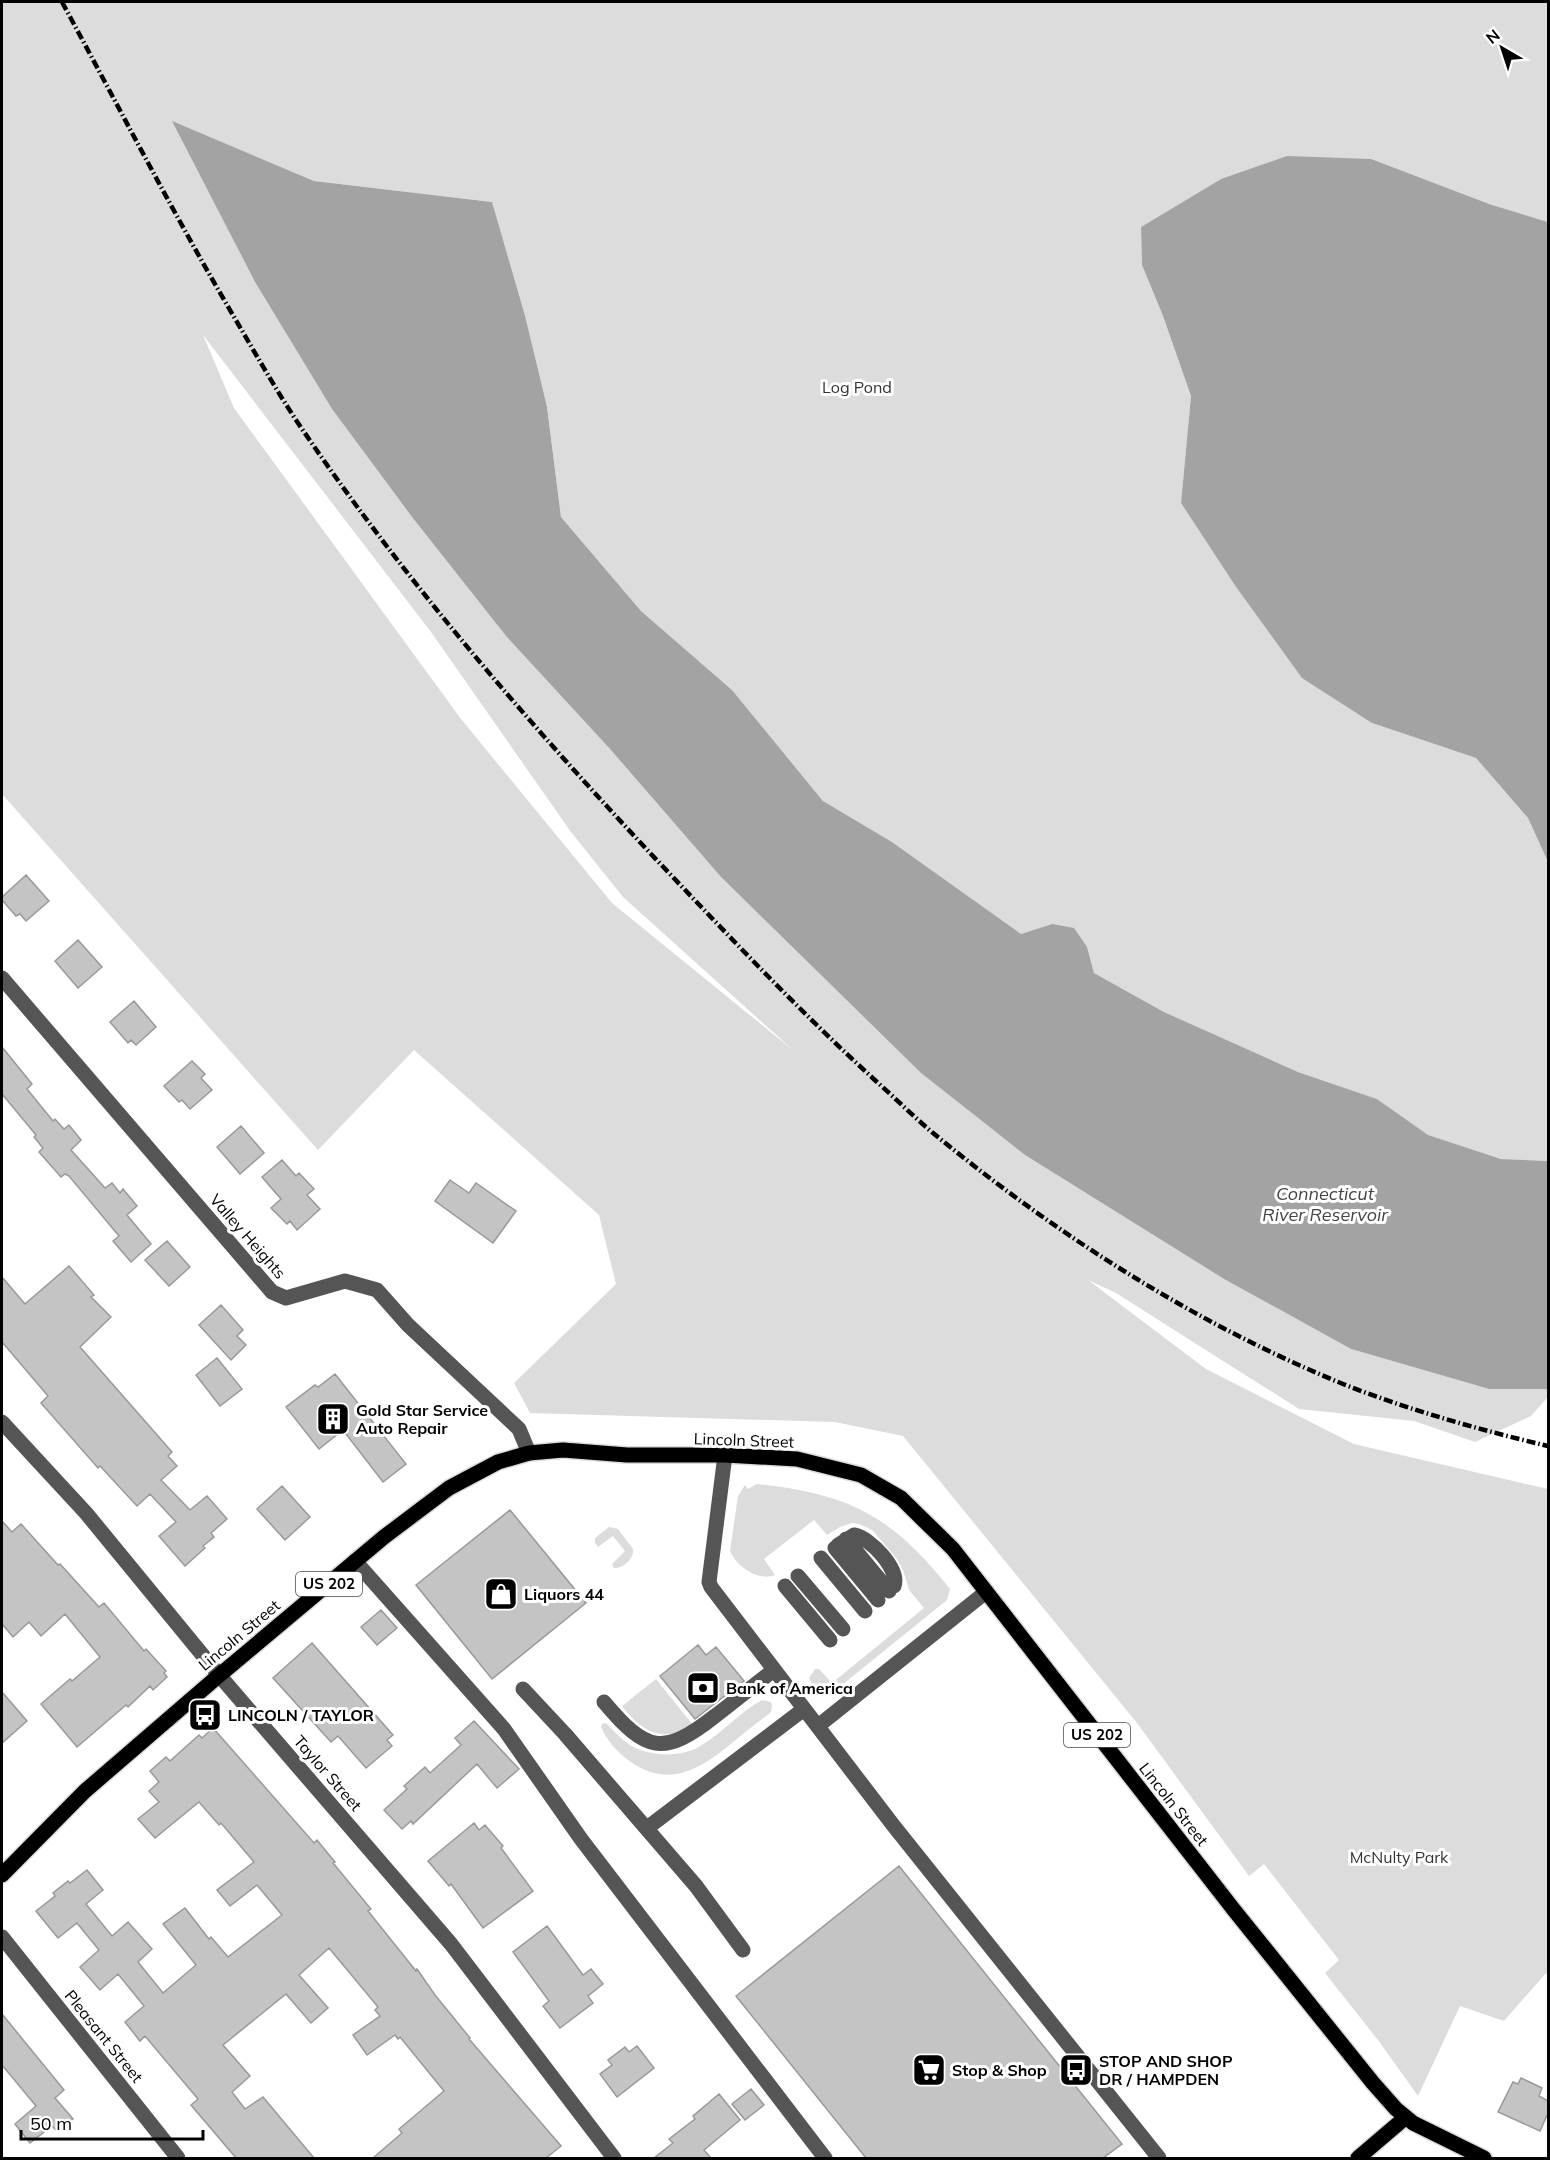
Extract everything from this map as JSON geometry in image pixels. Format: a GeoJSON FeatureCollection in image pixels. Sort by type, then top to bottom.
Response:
{"type":"FeatureCollection","features":[{"type":"Feature","properties":{"kind":"main road","name":"Lincoln Street"},"geometry":{"type":"LineString","coordinates":[[2,1875],[85,1791],[355,1561],[449,1488],[498,1462],[530,1453],[563,1450],[627,1455],[725,1455],[797,1459],[861,1475],[901,1498],[952,1549],[1358,2066],[1406,2117]]}},
{"type":"Feature","properties":{"kind":"main road"},"geometry":{"type":"LineString","coordinates":[[1358,2158],[1406,2117]]}},
{"type":"Feature","properties":{"kind":"main road","name":"US 202"},"geometry":{"type":"LineString","coordinates":[[1406,2117],[1420,2127],[1484,2158]]}},
{"type":"Feature","properties":{"kind":"street","name":"Valley Heights"},"geometry":{"type":"LineString","coordinates":[[2,978],[272,1292],[286,1298],[345,1281],[377,1290],[408,1325],[519,1429],[530,1453]]}},
{"type":"Feature","properties":{"kind":"street","name":"Taylor Street"},"geometry":{"type":"LineString","coordinates":[[2,1422],[86,1513],[219,1675],[451,1944],[614,2158]]}},
{"type":"Feature","properties":{"kind":"street"},"geometry":{"type":"LineString","coordinates":[[725,1455],[711,1587],[892,1825],[1159,2158]]}},
{"type":"Feature","properties":{"kind":"street"},"geometry":{"type":"LineString","coordinates":[[854,1536],[861,1536],[870,1543],[894,1572],[896,1581],[887,1592],[840,1544],[854,1536]]}},
{"type":"Feature","properties":{"kind":"street"},"geometry":{"type":"LineString","coordinates":[[821,1558],[865,1611]]}},
{"type":"Feature","properties":{"kind":"street"},"geometry":{"type":"LineString","coordinates":[[355,1561],[504,1729],[587,1848],[825,2158]]}},
{"type":"Feature","properties":{"kind":"street"},"geometry":{"type":"LineString","coordinates":[[798,1576],[843,1629]]}},
{"type":"Feature","properties":{"kind":"street"},"geometry":{"type":"LineString","coordinates":[[785,1586],[830,1640]]}},
{"type":"Feature","properties":{"kind":"street"},"geometry":{"type":"LineString","coordinates":[[818,1726],[986,1592]]}},
{"type":"Feature","properties":{"kind":"street"},"geometry":{"type":"LineString","coordinates":[[604,1702],[624,1725],[640,1737],[657,1743],[672,1743],[695,1732],[777,1674]]}},
{"type":"Feature","properties":{"kind":"street"},"geometry":{"type":"LineString","coordinates":[[523,1689],[696,1886],[743,1950]]}},
{"type":"Feature","properties":{"kind":"street"},"geometry":{"type":"LineString","coordinates":[[647,1828],[804,1709]]}},
{"type":"Feature","properties":{"kind":"street","name":"Pleasant Street"},"geometry":{"type":"LineString","coordinates":[[2,1937],[178,2158]]}},
{"type":"Feature","properties":{"kind":"green space"},"geometry":{"type":"Polygon","coordinates":[[[2,2],[1548,2],[1548,222],[1489,204],[1221,179],[1141,227],[1142,265],[1163,316],[1191,396],[1181,503],[1234,584],[1372,723],[1476,758],[1528,818],[1548,862],[1548,1161],[1501,1159],[1427,1135],[1377,1099],[1298,1072],[1164,1012],[1094,973],[1087,948],[1052,924],[1021,934],[892,842],[823,801],[732,690],[641,611],[561,517],[547,407],[492,202],[314,181],[173,122],[255,282],[332,409],[412,517],[506,636],[610,749],[721,877],[921,1073],[1025,1155],[1224,1279],[1351,1349],[1489,1389],[1548,1389],[1548,1397],[1531,1416],[1475,1442],[1414,1421],[1299,1409],[1116,1293],[1088,1280],[1206,1369],[1354,1444],[1548,1489],[1548,1974],[1546,1973],[1504,2021],[1460,2006],[1418,2096],[1378,2040],[1325,1973],[1339,1960],[1264,1864],[1249,1876],[1137,1723],[903,1436],[835,1422],[530,1413],[514,1383],[616,1284],[599,1215],[414,1050],[318,1150],[2,794],[2,2]],[[203,335],[234,408],[461,719],[612,903],[794,1051],[623,897],[571,832],[431,632],[203,335]]]}},
{"type":"Feature","properties":{"kind":"green space"},"geometry":{"type":"Polygon","coordinates":[[[757,1484],[818,1494],[844,1502],[867,1513],[888,1526],[929,1564],[950,1589],[947,1600],[837,1689],[824,1691],[814,1688],[809,1678],[815,1669],[819,1669],[832,1683],[924,1608],[909,1590],[897,1559],[872,1530],[859,1524],[852,1523],[840,1527],[827,1535],[814,1520],[764,1559],[775,1575],[762,1576],[743,1567],[730,1551],[738,1496],[745,1485],[748,1489],[757,1484]]]}},
{"type":"Feature","properties":{"kind":"green space"},"geometry":{"type":"Polygon","coordinates":[[[609,1527],[618,1529],[633,1549],[630,1559],[618,1568],[614,1568],[612,1564],[625,1551],[613,1536],[598,1547],[595,1543],[595,1538],[609,1527]]]}},
{"type":"Feature","properties":{"kind":"green space"},"geometry":{"type":"Polygon","coordinates":[[[656,1679],[693,1725],[677,1732],[659,1734],[644,1728],[622,1706],[656,1679]]]}},
{"type":"Feature","properties":{"kind":"green space"},"geometry":{"type":"Polygon","coordinates":[[[762,1700],[771,1702],[771,1712],[714,1757],[688,1771],[674,1774],[661,1774],[646,1770],[631,1762],[613,1746],[601,1727],[606,1723],[630,1745],[638,1749],[657,1754],[676,1754],[702,1745],[762,1700]]]}},
{"type":"Feature","properties":{"kind":"water","name":"Connecticut River Reservoir"},"geometry":{"type":"Polygon","coordinates":[[[172,121],[314,181],[492,202],[525,316],[547,407],[561,517],[641,611],[732,690],[823,801],[892,842],[1021,934],[1052,924],[1074,928],[1087,947],[1094,973],[1164,1012],[1298,1072],[1377,1099],[1428,1135],[1501,1159],[1548,1161],[1548,1389],[1489,1389],[1351,1349],[1224,1279],[1025,1155],[921,1073],[721,877],[610,749],[506,636],[412,517],[332,409],[255,282],[172,121]]]}},
{"type":"Feature","properties":{"kind":"water"},"geometry":{"type":"Polygon","coordinates":[[[1287,156],[1371,159],[1489,204],[1548,222],[1548,862],[1528,818],[1476,758],[1372,723],[1302,678],[1234,584],[1181,503],[1191,396],[1163,316],[1142,265],[1141,227],[1221,179],[1287,156]]]}},
{"type":"Feature","properties":{"kind":"building"},"geometry":{"type":"Polygon","coordinates":[[[26,875],[49,901],[26,921],[20,914],[16,916],[2,897],[26,875]]]}},
{"type":"Feature","properties":{"kind":"building"},"geometry":{"type":"Polygon","coordinates":[[[78,940],[102,967],[78,988],[55,961],[78,940]]]}},
{"type":"Feature","properties":{"kind":"building"},"geometry":{"type":"Polygon","coordinates":[[[134,1001],[156,1027],[136,1045],[131,1040],[128,1043],[110,1022],[134,1001]]]}},
{"type":"Feature","properties":{"kind":"building"},"geometry":{"type":"Polygon","coordinates":[[[2,1047],[32,1084],[27,1089],[53,1121],[55,1119],[64,1129],[69,1125],[81,1140],[71,1150],[105,1188],[112,1183],[120,1193],[123,1189],[137,1206],[127,1215],[151,1244],[131,1262],[113,1241],[119,1236],[69,1176],[65,1174],[61,1177],[39,1152],[43,1148],[34,1137],[36,1135],[2,1094],[2,1047]]]}},
{"type":"Feature","properties":{"kind":"building"},"geometry":{"type":"Polygon","coordinates":[[[192,1061],[205,1074],[201,1078],[212,1090],[190,1109],[182,1100],[179,1102],[164,1086],[192,1061]]]}},
{"type":"Feature","properties":{"kind":"building"},"geometry":{"type":"Polygon","coordinates":[[[241,1126],[264,1153],[240,1174],[217,1147],[241,1126]]]}},
{"type":"Feature","properties":{"kind":"building"},"geometry":{"type":"Polygon","coordinates":[[[282,1160],[296,1176],[299,1173],[314,1189],[307,1195],[320,1209],[297,1230],[290,1221],[287,1224],[271,1208],[281,1199],[262,1177],[282,1160]]]}},
{"type":"Feature","properties":{"kind":"building"},"geometry":{"type":"Polygon","coordinates":[[[450,1180],[469,1193],[476,1183],[516,1211],[493,1243],[435,1201],[450,1180]]]}},
{"type":"Feature","properties":{"kind":"building"},"geometry":{"type":"Polygon","coordinates":[[[167,1241],[190,1267],[169,1286],[145,1260],[167,1241]]]}},
{"type":"Feature","properties":{"kind":"building"},"geometry":{"type":"Polygon","coordinates":[[[69,1266],[94,1295],[91,1297],[111,1317],[80,1347],[172,1452],[168,1456],[177,1466],[161,1480],[190,1510],[207,1496],[227,1519],[211,1533],[214,1537],[203,1546],[205,1548],[185,1566],[159,1536],[176,1522],[150,1494],[137,1506],[100,1466],[98,1468],[41,1403],[48,1396],[2,1342],[2,1277],[25,1304],[69,1266]]]}},
{"type":"Feature","properties":{"kind":"building"},"geometry":{"type":"Polygon","coordinates":[[[221,1305],[243,1330],[237,1336],[246,1345],[231,1360],[199,1325],[221,1305]]]}},
{"type":"Feature","properties":{"kind":"building"},"geometry":{"type":"Polygon","coordinates":[[[217,1358],[242,1389],[220,1406],[196,1375],[217,1358]]]}},
{"type":"Feature","properties":{"kind":"building","name":"Gold Star Service Auto Repair"},"geometry":{"type":"Polygon","coordinates":[[[335,1374],[406,1464],[383,1482],[343,1430],[319,1449],[286,1407],[315,1385],[318,1387],[335,1374]]]}},
{"type":"Feature","properties":{"kind":"building"},"geometry":{"type":"Polygon","coordinates":[[[282,1486],[310,1517],[285,1540],[257,1509],[282,1486]]]}},
{"type":"Feature","properties":{"kind":"building","name":"Liquors 44"},"geometry":{"type":"Polygon","coordinates":[[[510,1510],[586,1603],[492,1679],[416,1585],[510,1510]]]}},
{"type":"Feature","properties":{"kind":"building"},"geometry":{"type":"Polygon","coordinates":[[[2,1521],[12,1532],[21,1524],[99,1607],[104,1603],[144,1651],[146,1649],[166,1671],[164,1673],[167,1677],[153,1690],[150,1686],[128,1707],[126,1705],[77,1747],[41,1704],[100,1657],[65,1614],[41,1636],[29,1622],[13,1637],[2,1624],[2,1521]]]}},
{"type":"Feature","properties":{"kind":"building"},"geometry":{"type":"Polygon","coordinates":[[[381,1610],[397,1628],[377,1645],[361,1627],[381,1610]]]}},
{"type":"Feature","properties":{"kind":"building"},"geometry":{"type":"Polygon","coordinates":[[[312,1643],[393,1735],[387,1740],[392,1746],[366,1768],[338,1736],[331,1742],[273,1678],[312,1643]]]}},
{"type":"Feature","properties":{"kind":"building","name":"Bank of America"},"geometry":{"type":"Polygon","coordinates":[[[698,1645],[706,1655],[716,1647],[744,1681],[695,1719],[660,1676],[698,1645]]]}},
{"type":"Feature","properties":{"kind":"building"},"geometry":{"type":"Polygon","coordinates":[[[2,1692],[27,1721],[2,1743],[2,1692]]]}},
{"type":"Feature","properties":{"kind":"building"},"geometry":{"type":"Polygon","coordinates":[[[474,1721],[519,1769],[497,1788],[477,1764],[413,1824],[411,1821],[402,1829],[384,1810],[407,1789],[404,1786],[425,1767],[430,1773],[461,1745],[455,1738],[474,1721]]]}},
{"type":"Feature","properties":{"kind":"building"},"geometry":{"type":"Polygon","coordinates":[[[213,1728],[314,1843],[317,1840],[371,1909],[368,1911],[416,1971],[417,1969],[469,2039],[561,2146],[546,2158],[373,2158],[402,2133],[399,2129],[444,2091],[400,2037],[398,2039],[395,2035],[367,2055],[353,2035],[380,2016],[375,2010],[378,2007],[329,1948],[299,1975],[328,2008],[311,2023],[286,1994],[223,2045],[250,2076],[232,2092],[245,2109],[263,2097],[314,2158],[236,2158],[191,2105],[198,2099],[145,2036],[140,2041],[125,2022],[144,2006],[118,1974],[100,1990],[80,1967],[99,1950],[77,1923],[58,1938],[36,1911],[55,1896],[53,1893],[87,1870],[103,1890],[86,1904],[112,1936],[128,1922],[152,1949],[138,1962],[163,1993],[196,1965],[163,1924],[185,1908],[209,1939],[211,1937],[228,1957],[282,1915],[257,1885],[230,1906],[217,1890],[254,1862],[221,1823],[219,1825],[199,1802],[155,1838],[138,1819],[159,1802],[149,1791],[159,1782],[150,1771],[166,1757],[170,1761],[199,1735],[202,1738],[213,1728]]]}},
{"type":"Feature","properties":{"kind":"building"},"geometry":{"type":"Polygon","coordinates":[[[474,1823],[479,1830],[485,1825],[503,1846],[501,1848],[533,1891],[483,1928],[451,1884],[449,1886],[428,1861],[474,1823]]]}},
{"type":"Feature","properties":{"kind":"building","name":"Stop & Shop"},"geometry":{"type":"Polygon","coordinates":[[[899,1866],[1122,2144],[1103,2158],[866,2158],[736,1996],[899,1866]]]}},
{"type":"Feature","properties":{"kind":"building"},"geometry":{"type":"Polygon","coordinates":[[[547,1926],[583,1975],[591,1969],[603,1984],[588,1996],[593,2003],[560,2028],[543,2006],[549,2001],[513,1952],[547,1926]]]}},
{"type":"Feature","properties":{"kind":"building"},"geometry":{"type":"Polygon","coordinates":[[[2,2014],[64,2090],[55,2098],[73,2119],[57,2131],[52,2126],[30,2143],[15,2124],[36,2106],[2,2065],[2,2014]]]}},
{"type":"Feature","properties":{"kind":"building"},"geometry":{"type":"Polygon","coordinates":[[[637,2046],[654,2068],[617,2097],[600,2074],[612,2065],[608,2060],[625,2047],[629,2052],[637,2046]]]}},
{"type":"Feature","properties":{"kind":"building"},"geometry":{"type":"Polygon","coordinates":[[[1521,2078],[1542,2088],[1539,2096],[1548,2101],[1548,2113],[1540,2131],[1498,2112],[1513,2082],[1518,2084],[1521,2078]]]}},
{"type":"Feature","properties":{"kind":"building"},"geometry":{"type":"Polygon","coordinates":[[[751,2089],[764,2105],[745,2120],[732,2104],[751,2089]]]}},
{"type":"Feature","properties":{"kind":"building"},"geometry":{"type":"Polygon","coordinates":[[[719,2094],[740,2120],[704,2150],[711,2158],[654,2158],[673,2143],[669,2139],[695,2119],[693,2116],[719,2094]]]}},
{"type":"Feature","properties":{"kind":"railway"},"geometry":{"type":"LineString","coordinates":[[62,2],[192,243],[267,373],[298,423],[379,536],[466,645],[557,751],[679,883],[819,1027],[919,1121],[980,1171],[1078,1241],[1180,1305],[1288,1360],[1343,1384],[1445,1419],[1548,1446]]}},
{"type":"Feature","properties":{"kind":"place","name":"Gold Star Service Auto Repair"},"geometry":{"type":"Point","coordinates":[333,1419]}},
{"type":"Feature","properties":{"kind":"place","name":"Liquors 44"},"geometry":{"type":"Point","coordinates":[501,1594]}},
{"type":"Feature","properties":{"kind":"place","name":"Bank of America"},"geometry":{"type":"Point","coordinates":[703,1688]}},
{"type":"Feature","properties":{"kind":"place","name":"LINCOLN / TAYLOR"},"geometry":{"type":"Point","coordinates":[205,1715]}},
{"type":"Feature","properties":{"kind":"place","name":"Stop & Shop"},"geometry":{"type":"Point","coordinates":[929,2070]}},
{"type":"Feature","properties":{"kind":"place","name":"STOP AND SHOP DR / HAMPDEN"},"geometry":{"type":"Point","coordinates":[1076,2070]}},
{"type":"Feature","properties":{"kind":"park label","name":"Log Pond"},"geometry":{"type":"Point","coordinates":[857,387]}},
{"type":"Feature","properties":{"kind":"park label","name":"McNulty Park"},"geometry":{"type":"Point","coordinates":[1399,1857]}}]}
